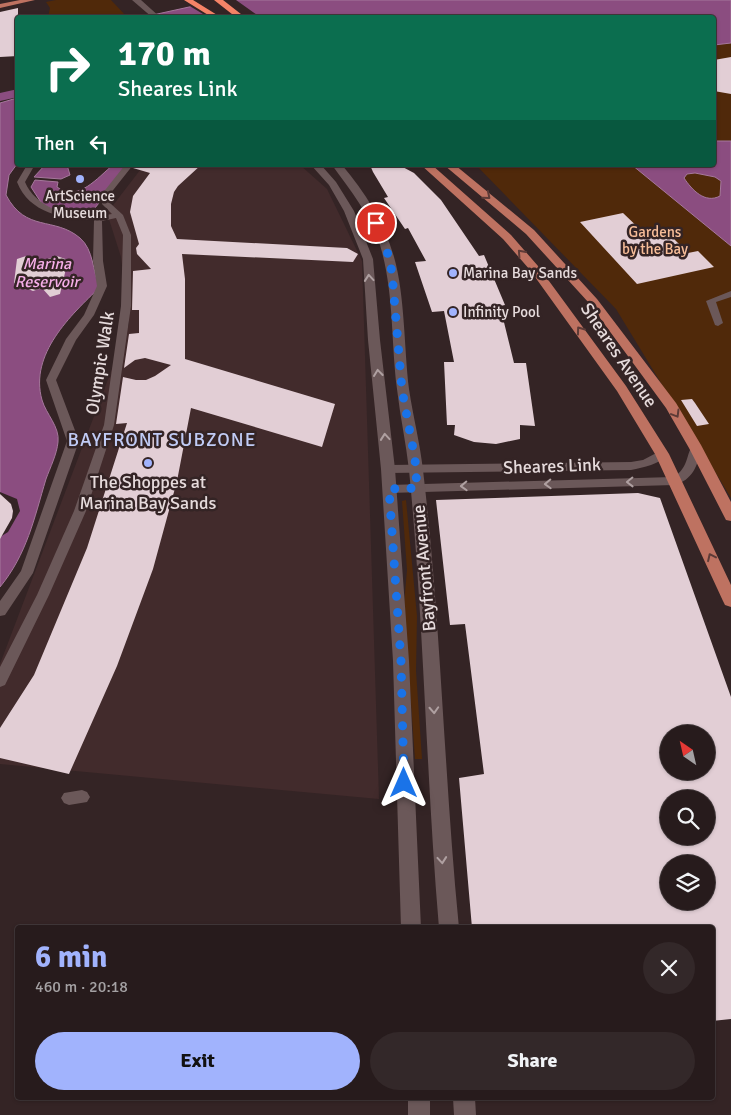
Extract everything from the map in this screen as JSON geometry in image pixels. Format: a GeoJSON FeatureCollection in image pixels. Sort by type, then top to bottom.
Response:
{"type":"FeatureCollection","features":[{"type":"Feature","properties":{"kind":"highway"},"geometry":{"type":"LineString","coordinates":[[188,0],[214,15]]}},
{"type":"Feature","properties":{"kind":"highway"},"geometry":{"type":"LineString","coordinates":[[200,0],[220,15]]}},
{"type":"Feature","properties":{"kind":"highway"},"geometry":{"type":"LineString","coordinates":[[218,0],[239,15]]}},
{"type":"Feature","properties":{"kind":"highway"},"geometry":{"type":"LineString","coordinates":[[231,0],[248,15]]}},
{"type":"Feature","properties":{"kind":"main road"},"geometry":{"type":"LineString","coordinates":[[0,6],[31,0]]}},
{"type":"Feature","properties":{"kind":"main road"},"geometry":{"type":"LineString","coordinates":[[136,0],[154,15]]}},
{"type":"Feature","properties":{"kind":"main road"},"geometry":{"type":"LineString","coordinates":[[128,5],[140,15]]}},
{"type":"Feature","properties":{"kind":"main road","name":"Bayfront Avenue"},"geometry":{"type":"LineString","coordinates":[[318,167],[337,189],[349,211],[368,259],[374,340],[388,469],[401,661],[411,925]]}},
{"type":"Feature","properties":{"kind":"main road","name":"Bayfront Avenue"},"geometry":{"type":"LineString","coordinates":[[339,167],[358,192],[376,223],[389,257],[395,295],[402,390],[416,469],[432,670],[440,829],[448,925]]}},
{"type":"Feature","properties":{"kind":"main road","name":"Sheares Avenue"},"geometry":{"type":"LineString","coordinates":[[428,167],[506,237],[534,268],[622,388],[662,454],[731,602]]}},
{"type":"Feature","properties":{"kind":"main road","name":"Sheares Avenue"},"geometry":{"type":"LineString","coordinates":[[451,167],[530,232],[593,301],[671,406],[696,448],[731,516]]}},
{"type":"Feature","properties":{"kind":"main road"},"geometry":{"type":"LineString","coordinates":[[418,1100],[419,1115]]}},
{"type":"Feature","properties":{"kind":"main road"},"geometry":{"type":"LineString","coordinates":[[464,1100],[465,1115]]}},
{"type":"Feature","properties":{"kind":"street"},"geometry":{"type":"LineString","coordinates":[[29,167],[21,182],[22,189],[28,197],[41,206],[73,216],[98,218],[119,215]]}},
{"type":"Feature","properties":{"kind":"street","name":"Olympic Walk"},"geometry":{"type":"LineString","coordinates":[[0,681],[43,595],[80,511],[109,425],[126,306],[128,234],[119,215],[106,204],[106,194],[127,167]]}},
{"type":"Feature","properties":{"kind":"street","name":"Olympic Walk"},"geometry":{"type":"LineString","coordinates":[[0,611],[26,573],[74,440],[51,380],[70,339],[89,315],[102,286],[98,261],[98,218]]}},
{"type":"Feature","properties":{"kind":"street"},"geometry":{"type":"LineString","coordinates":[[718,323],[711,301],[731,294]]}},
{"type":"Feature","properties":{"kind":"street"},"geometry":{"type":"LineString","coordinates":[[674,481],[686,475],[689,471],[696,448]]}},
{"type":"Feature","properties":{"kind":"street","name":"Sheares Link"},"geometry":{"type":"LineString","coordinates":[[388,469],[631,466],[646,464],[662,454]]}},
{"type":"Feature","properties":{"kind":"street","name":"Sheares Link"},"geometry":{"type":"LineString","coordinates":[[389,489],[674,481]]}},
{"type":"Feature","properties":{"kind":"shaded area"},"geometry":{"type":"Polygon","coordinates":[[[142,167],[302,167],[327,189],[362,261],[379,799],[0,764],[0,664],[129,324],[121,257],[107,213],[142,167]]]}},
{"type":"Feature","properties":{"kind":"green space"},"geometry":{"type":"Polygon","coordinates":[[[56,0],[111,0],[125,15],[48,15],[50,8],[46,2],[56,0]]]}},
{"type":"Feature","properties":{"kind":"green space","name":"Gardens by the Bay"},"geometry":{"type":"Polygon","coordinates":[[[731,43],[731,498],[616,309],[478,167],[716,167],[716,45],[731,43]]]}},
{"type":"Feature","properties":{"kind":"green space"},"geometry":{"type":"Polygon","coordinates":[[[406,500],[417,616],[416,671],[422,759],[415,759],[404,605],[407,570],[402,501],[406,500]]]}},
{"type":"Feature","properties":{"kind":"water"},"geometry":{"type":"Polygon","coordinates":[[[221,0],[731,0],[731,43],[716,45],[716,15],[153,15],[221,0]]]}},
{"type":"Feature","properties":{"kind":"water","name":"Marina Reservoir"},"geometry":{"type":"Polygon","coordinates":[[[15,99],[15,167],[9,175],[6,195],[22,215],[31,220],[60,227],[80,238],[88,248],[100,287],[65,323],[47,351],[40,383],[42,400],[57,431],[57,447],[29,536],[17,562],[0,587],[0,103],[15,99]]]}},
{"type":"Feature","properties":{"kind":"water"},"geometry":{"type":"Polygon","coordinates":[[[716,141],[731,141],[731,246],[634,167],[716,167],[716,141]],[[695,173],[687,174],[684,178],[699,195],[709,198],[720,196],[721,181],[715,177],[695,173]]]}},
{"type":"Feature","properties":{"kind":"water"},"geometry":{"type":"Polygon","coordinates":[[[43,167],[68,167],[70,175],[61,179],[34,177],[43,167]]]}},
{"type":"Feature","properties":{"kind":"water"},"geometry":{"type":"Polygon","coordinates":[[[111,167],[127,167],[95,208],[95,216],[78,216],[57,211],[60,209],[55,206],[53,207],[56,209],[54,210],[42,204],[31,187],[35,180],[58,182],[57,187],[72,192],[80,190],[111,167]]]}},
{"type":"Feature","properties":{"kind":"pier"},"geometry":{"type":"Polygon","coordinates":[[[209,0],[236,0],[257,15],[205,15],[188,5],[209,0]]]}},
{"type":"Feature","properties":{"kind":"pier"},"geometry":{"type":"Polygon","coordinates":[[[0,492],[17,499],[20,511],[8,532],[0,537],[0,492]]]}},
{"type":"Feature","properties":{"kind":"building"},"geometry":{"type":"Polygon","coordinates":[[[18,8],[18,15],[15,15],[15,56],[0,57],[0,12],[18,8]]]}},
{"type":"Feature","properties":{"kind":"building"},"geometry":{"type":"Polygon","coordinates":[[[731,57],[731,94],[716,91],[716,60],[731,57]]]}},
{"type":"Feature","properties":{"kind":"building","name":"The Shoppes at Marina Bay Sands"},"geometry":{"type":"Polygon","coordinates":[[[199,167],[174,192],[171,204],[171,226],[177,239],[347,248],[358,254],[353,262],[182,254],[185,279],[185,359],[335,404],[322,447],[191,408],[177,481],[153,569],[117,666],[69,774],[0,758],[0,728],[34,675],[87,548],[127,423],[116,424],[123,377],[146,380],[171,365],[145,358],[135,360],[124,368],[129,334],[139,333],[139,310],[132,310],[133,271],[151,269],[137,254],[136,248],[139,244],[130,212],[133,196],[150,173],[133,168],[199,167]]]}},
{"type":"Feature","properties":{"kind":"building"},"geometry":{"type":"Polygon","coordinates":[[[371,167],[403,167],[414,173],[441,200],[479,256],[484,255],[505,305],[500,306],[514,363],[526,363],[535,426],[520,425],[520,439],[496,444],[474,442],[454,435],[455,425],[447,425],[444,362],[454,362],[444,311],[432,312],[415,262],[426,261],[408,228],[405,229],[384,198],[388,197],[371,167]]]}},
{"type":"Feature","properties":{"kind":"building"},"geometry":{"type":"Polygon","coordinates":[[[623,213],[646,235],[666,231],[688,253],[698,251],[714,267],[637,284],[580,222],[623,213]]]}},
{"type":"Feature","properties":{"kind":"building"},"geometry":{"type":"Polygon","coordinates":[[[26,256],[32,264],[57,256],[68,260],[60,294],[50,297],[42,288],[33,291],[14,283],[17,259],[26,256]]]}},
{"type":"Feature","properties":{"kind":"building"},"geometry":{"type":"Polygon","coordinates":[[[692,399],[709,424],[697,426],[681,400],[692,399]]]}},
{"type":"Feature","properties":{"kind":"building"},"geometry":{"type":"Polygon","coordinates":[[[638,493],[660,498],[731,697],[731,1019],[715,1021],[715,925],[472,925],[459,778],[484,774],[465,624],[450,625],[436,500],[638,493]]]}},
{"type":"Feature","properties":{"kind":"building"},"geometry":{"type":"Polygon","coordinates":[[[0,494],[11,504],[13,511],[12,518],[0,539],[0,494]]]}},
{"type":"Feature","properties":{"kind":"waterway","name":"Marina Reservoir"},"geometry":{"type":"LineString","coordinates":[[0,97],[15,94]]}},
{"type":"Feature","properties":{"kind":"place","name":"ArtScience Museum"},"geometry":{"type":"Point","coordinates":[80,179]}},
{"type":"Feature","properties":{"kind":"place","name":"Marina Bay Sands"},"geometry":{"type":"Point","coordinates":[453,273]}},
{"type":"Feature","properties":{"kind":"place","name":"Infinity Pool"},"geometry":{"type":"Point","coordinates":[453,312]}},
{"type":"Feature","properties":{"kind":"place","name":"The Shoppes at Marina Bay Sands"},"geometry":{"type":"Point","coordinates":[148,463]}},
{"type":"Feature","properties":{"kind":"district","name":"BAYFRONT SUBZONE"},"geometry":{"type":"Point","coordinates":[162,440]}},
{"type":"Feature","properties":{"kind":"route"},"geometry":{"type":"LineString","coordinates":[[376,223],[389,257],[392,273],[402,390],[415,459],[417,488],[389,489],[401,661],[404,783]]}}]}
